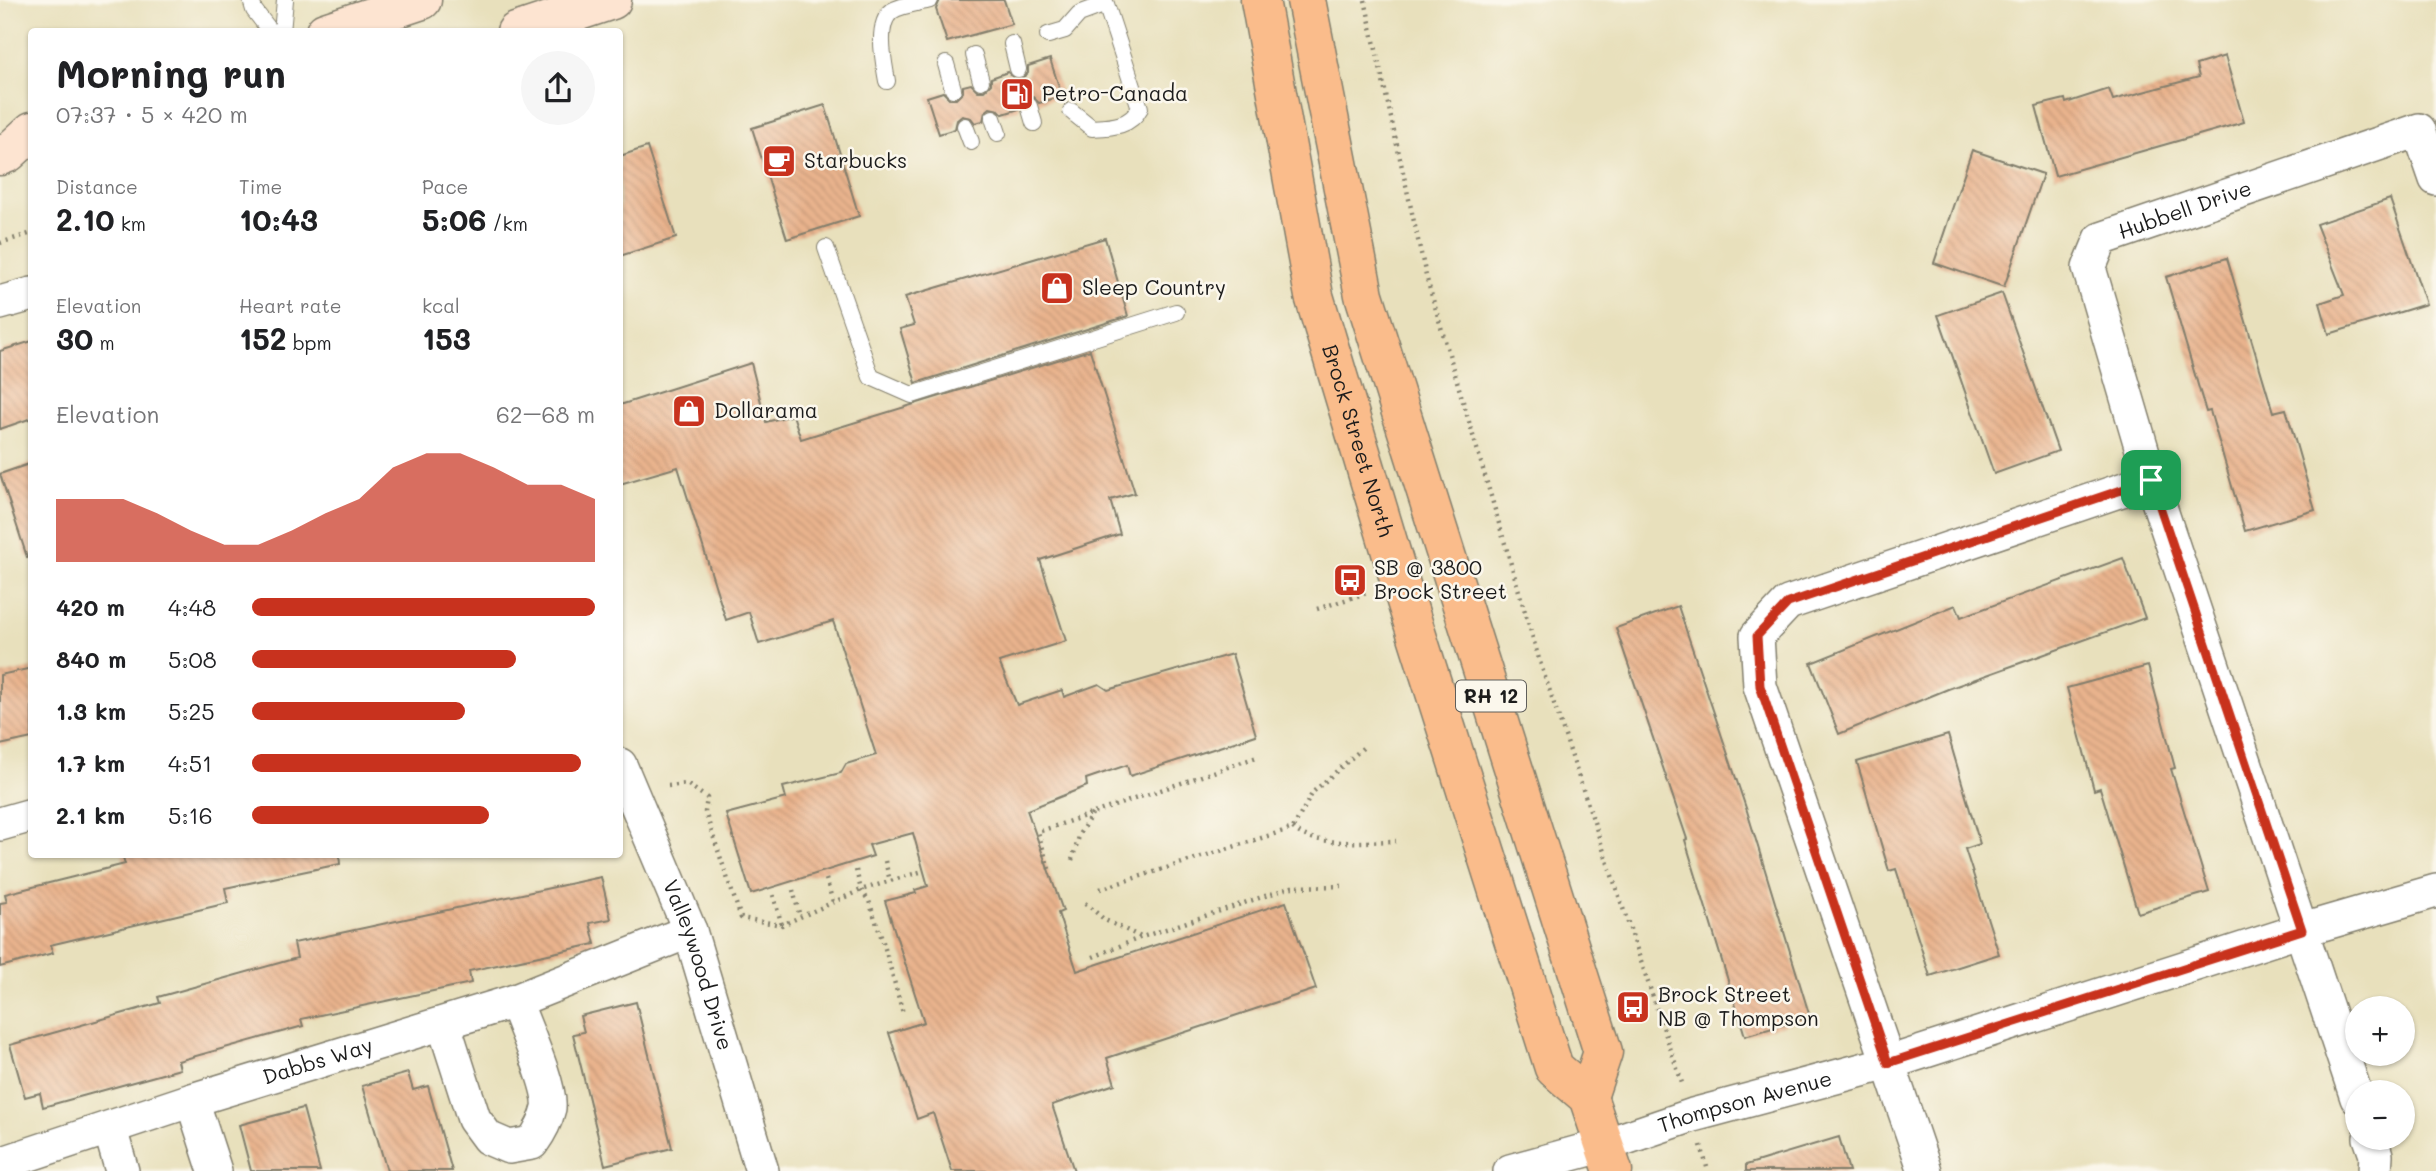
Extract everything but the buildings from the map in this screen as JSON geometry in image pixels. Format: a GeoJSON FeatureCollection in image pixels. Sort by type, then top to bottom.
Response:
{"type":"FeatureCollection","features":[{"type":"Feature","properties":{"kind":"main road"},"geometry":{"type":"LineString","coordinates":[[337,28],[422,0]]}},
{"type":"Feature","properties":{"kind":"main road"},"geometry":{"type":"LineString","coordinates":[[528,28],[612,0]]}},
{"type":"Feature","properties":{"kind":"main road","name":"Brock Street North"},"geometry":{"type":"LineString","coordinates":[[1259,0],[1314,296],[1400,582],[1554,1068],[1588,1097],[1609,1158]]}},
{"type":"Feature","properties":{"kind":"main road","name":"RH 12"},"geometry":{"type":"LineString","coordinates":[[1308,0],[1312,37],[1364,295],[1603,1052],[1588,1097]]}},
{"type":"Feature","properties":{"kind":"street","name":"Hubbell Drive"},"geometry":{"type":"LineString","coordinates":[[2151,480],[2090,268],[2101,239],[2419,130],[2436,179]]}},
{"type":"Feature","properties":{"kind":"street"},"geometry":{"type":"LineString","coordinates":[[0,303],[28,295]]}},
{"type":"Feature","properties":{"kind":"street"},"geometry":{"type":"LineString","coordinates":[[1925,1171],[1760,686],[1757,636],[1788,603],[2151,480],[2351,1080]]}},
{"type":"Feature","properties":{"kind":"street","name":"Valleywood Drive"},"geometry":{"type":"LineString","coordinates":[[623,772],[690,931],[762,1171]]}},
{"type":"Feature","properties":{"kind":"street"},"geometry":{"type":"LineString","coordinates":[[0,824],[28,816]]}},
{"type":"Feature","properties":{"kind":"street","name":"Thompson Avenue"},"geometry":{"type":"LineString","coordinates":[[1510,1171],[1609,1158],[1693,1115],[1888,1063],[2302,930],[2436,891]]}},
{"type":"Feature","properties":{"kind":"street","name":"Dabbs Way"},"geometry":{"type":"LineString","coordinates":[[0,1164],[192,1100],[444,1025],[515,1001],[690,931]]}},
{"type":"Feature","properties":{"kind":"street"},"geometry":{"type":"LineString","coordinates":[[444,1025],[474,1119],[488,1138],[509,1147],[532,1143],[542,1129],[549,1105],[515,1001]]}},
{"type":"Feature","properties":{"kind":"street"},"geometry":{"type":"LineString","coordinates":[[192,1100],[215,1171]]}},
{"type":"Feature","properties":{"kind":"street"},"geometry":{"type":"LineString","coordinates":[[110,1129],[122,1171]]}},
{"type":"Feature","properties":{"kind":"street"},"geometry":{"type":"LineString","coordinates":[[2374,1150],[2375,1171]]}},
{"type":"Feature","properties":{"kind":"lane"},"geometry":{"type":"LineString","coordinates":[[251,0],[254,10],[268,28]]}},
{"type":"Feature","properties":{"kind":"lane"},"geometry":{"type":"LineString","coordinates":[[282,28],[285,0]]}},
{"type":"Feature","properties":{"kind":"lane"},"geometry":{"type":"LineString","coordinates":[[887,81],[881,38],[885,22],[892,11],[930,0]]}},
{"type":"Feature","properties":{"kind":"lane"},"geometry":{"type":"LineString","coordinates":[[1048,35],[1065,30],[1079,14],[1101,2],[1140,108],[1136,117],[1115,127],[1092,128],[1071,111]]}},
{"type":"Feature","properties":{"kind":"lane"},"geometry":{"type":"LineString","coordinates":[[1012,44],[1018,69]]}},
{"type":"Feature","properties":{"kind":"lane"},"geometry":{"type":"LineString","coordinates":[[974,55],[981,81]]}},
{"type":"Feature","properties":{"kind":"lane"},"geometry":{"type":"LineString","coordinates":[[946,64],[953,89]]}},
{"type":"Feature","properties":{"kind":"lane"},"geometry":{"type":"LineString","coordinates":[[1029,106],[1034,123]]}},
{"type":"Feature","properties":{"kind":"lane"},"geometry":{"type":"LineString","coordinates":[[826,248],[871,377],[912,395],[1176,313]]}},
{"type":"Feature","properties":{"kind":"path"},"geometry":{"type":"LineString","coordinates":[[1365,0],[1426,276],[1519,593],[1693,1115]]}},
{"type":"Feature","properties":{"kind":"path"},"geometry":{"type":"LineString","coordinates":[[0,243],[28,234]]}},
{"type":"Feature","properties":{"kind":"path"},"geometry":{"type":"LineString","coordinates":[[1317,609],[1400,582]]}},
{"type":"Feature","properties":{"kind":"path"},"geometry":{"type":"LineString","coordinates":[[1100,889],[1293,828],[1312,792],[1365,746]]}},
{"type":"Feature","properties":{"kind":"path"},"geometry":{"type":"LineString","coordinates":[[1049,869],[1038,832],[1257,757]]}},
{"type":"Feature","properties":{"kind":"path"},"geometry":{"type":"LineString","coordinates":[[668,786],[687,784],[707,799],[705,812],[741,918],[782,925],[861,890],[923,870]]}},
{"type":"Feature","properties":{"kind":"path"},"geometry":{"type":"LineString","coordinates":[[1072,860],[1080,833],[1092,814]]}},
{"type":"Feature","properties":{"kind":"path"},"geometry":{"type":"LineString","coordinates":[[1293,828],[1299,834],[1330,842],[1396,841]]}},
{"type":"Feature","properties":{"kind":"path"},"geometry":{"type":"LineString","coordinates":[[885,861],[890,881]]}},
{"type":"Feature","properties":{"kind":"path"},"geometry":{"type":"LineString","coordinates":[[856,870],[861,890],[869,901],[903,1013]]}},
{"type":"Feature","properties":{"kind":"path"},"geometry":{"type":"LineString","coordinates":[[827,879],[833,902]]}},
{"type":"Feature","properties":{"kind":"path"},"geometry":{"type":"LineString","coordinates":[[1093,957],[1142,937],[1292,887],[1345,886]]}},
{"type":"Feature","properties":{"kind":"path"},"geometry":{"type":"LineString","coordinates":[[793,890],[800,917]]}},
{"type":"Feature","properties":{"kind":"path"},"geometry":{"type":"LineString","coordinates":[[773,895],[782,925]]}},
{"type":"Feature","properties":{"kind":"path"},"geometry":{"type":"LineString","coordinates":[[1085,902],[1105,920],[1142,937]]}},
{"type":"Feature","properties":{"kind":"place","name":"Petro-Canada"},"geometry":{"type":"Point","coordinates":[1017,94]}},
{"type":"Feature","properties":{"kind":"place","name":"Starbucks"},"geometry":{"type":"Point","coordinates":[779,161]}},
{"type":"Feature","properties":{"kind":"place","name":"Sleep Country"},"geometry":{"type":"Point","coordinates":[1057,288]}},
{"type":"Feature","properties":{"kind":"place","name":"Dollarama"},"geometry":{"type":"Point","coordinates":[689,411]}},
{"type":"Feature","properties":{"kind":"place","name":"SB @ 3800 Brock Street"},"geometry":{"type":"Point","coordinates":[1350,580]}},
{"type":"Feature","properties":{"kind":"place","name":"Brock Street NB @ Thompson"},"geometry":{"type":"Point","coordinates":[1633,1007]}},
{"type":"Feature","properties":{"kind":"route"},"geometry":{"type":"LineString","coordinates":[[2151,480],[2302,930],[1888,1063],[1760,686],[1757,636],[1788,603],[2151,480]]}}]}
